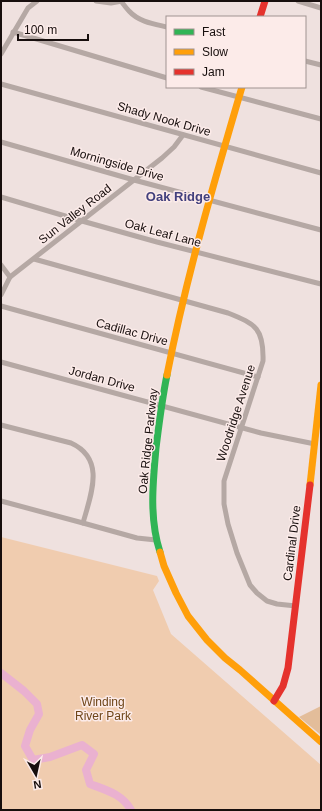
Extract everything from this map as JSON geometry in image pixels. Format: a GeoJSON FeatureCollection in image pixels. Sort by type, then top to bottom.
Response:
{"type":"FeatureCollection","features":[{"type":"Feature","properties":{"kind":"main road"},"geometry":{"type":"LineString","coordinates":[[260,16],[265,1]]}},
{"type":"Feature","properties":{"kind":"main road","name":"Oak Ridge Parkway"},"geometry":{"type":"LineString","coordinates":[[242,88],[209,200],[171,354],[161,406],[154,469],[153,518],[156,540],[164,566],[188,616],[207,640],[225,658],[321,742]]}},
{"type":"Feature","properties":{"kind":"main road","name":"Cardinal Drive"},"geometry":{"type":"LineString","coordinates":[[274,701],[283,686],[288,668],[321,385]]}},
{"type":"Feature","properties":{"kind":"street"},"geometry":{"type":"LineString","coordinates":[[1,54],[28,8],[37,1]]}},
{"type":"Feature","properties":{"kind":"street"},"geometry":{"type":"LineString","coordinates":[[96,1],[111,3],[122,1],[128,11],[133,15],[146,22],[166,27]]}},
{"type":"Feature","properties":{"kind":"street"},"geometry":{"type":"LineString","coordinates":[[298,1],[321,8]]}},
{"type":"Feature","properties":{"kind":"street"},"geometry":{"type":"LineString","coordinates":[[13,32],[166,78]]}},
{"type":"Feature","properties":{"kind":"street"},"geometry":{"type":"LineString","coordinates":[[306,61],[321,65]]}},
{"type":"Feature","properties":{"kind":"street","name":"Shady Nook Drive"},"geometry":{"type":"LineString","coordinates":[[1,84],[321,174]]}},
{"type":"Feature","properties":{"kind":"street"},"geometry":{"type":"LineString","coordinates":[[205,88],[321,119]]}},
{"type":"Feature","properties":{"kind":"street","name":"Sun Valley Road"},"geometry":{"type":"LineString","coordinates":[[1,295],[10,277],[162,158],[174,147],[183,135]]}},
{"type":"Feature","properties":{"kind":"street","name":"Morningside Drive"},"geometry":{"type":"LineString","coordinates":[[1,142],[134,180],[321,230]]}},
{"type":"Feature","properties":{"kind":"street","name":"Oak Leaf Lane"},"geometry":{"type":"LineString","coordinates":[[1,197],[196,252],[321,284]]}},
{"type":"Feature","properties":{"kind":"street","name":"Woodridge Avenue"},"geometry":{"type":"LineString","coordinates":[[34,259],[237,317],[259,332],[264,347],[263,360],[224,481],[224,504],[237,554],[250,585],[267,601],[277,604],[296,606]]}},
{"type":"Feature","properties":{"kind":"street"},"geometry":{"type":"LineString","coordinates":[[1,265],[10,277]]}},
{"type":"Feature","properties":{"kind":"street","name":"Cadillac Drive"},"geometry":{"type":"LineString","coordinates":[[1,306],[258,378]]}},
{"type":"Feature","properties":{"kind":"street","name":"Jordan Drive"},"geometry":{"type":"LineString","coordinates":[[1,362],[241,427],[315,444]]}},
{"type":"Feature","properties":{"kind":"street"},"geometry":{"type":"LineString","coordinates":[[1,426],[72,443],[78,446],[88,456],[92,463],[93,488],[83,523]]}},
{"type":"Feature","properties":{"kind":"street"},"geometry":{"type":"LineString","coordinates":[[1,501],[138,538],[156,540]]}},
{"type":"Feature","properties":{"kind":"green space","name":"Winding River Park"},"geometry":{"type":"Polygon","coordinates":[[[1,537],[157,576],[159,581],[153,590],[171,634],[321,765],[321,810],[1,810],[1,537]]]}},
{"type":"Feature","properties":{"kind":"shaded area"},"geometry":{"type":"Polygon","coordinates":[[[321,706],[321,735],[299,717],[321,706]]]}},
{"type":"Feature","properties":{"kind":"waterway"},"geometry":{"type":"LineString","coordinates":[[1,673],[24,691],[37,704],[39,714],[30,730],[25,746],[33,760],[50,757],[82,745],[94,754],[86,770],[90,784],[118,796],[131,810]]}},
{"type":"Feature","properties":{"kind":"traffic: fast"},"geometry":{"type":"LineString","coordinates":[[160,552],[154,526],[153,487],[156,448],[167,375]]}},
{"type":"Feature","properties":{"kind":"traffic: slow"},"geometry":{"type":"LineString","coordinates":[[167,375],[192,266],[242,88]]}},
{"type":"Feature","properties":{"kind":"traffic: slow"},"geometry":{"type":"LineString","coordinates":[[310,485],[321,385]]}},
{"type":"Feature","properties":{"kind":"traffic: slow"},"geometry":{"type":"LineString","coordinates":[[160,552],[164,566],[188,616],[207,640],[225,658],[321,742]]}},
{"type":"Feature","properties":{"kind":"traffic: jam"},"geometry":{"type":"LineString","coordinates":[[260,16],[265,1]]}},
{"type":"Feature","properties":{"kind":"traffic: jam"},"geometry":{"type":"LineString","coordinates":[[274,701],[283,686],[288,668],[310,485]]}},
{"type":"Feature","properties":{"kind":"district","name":"Oak Ridge"},"geometry":{"type":"Point","coordinates":[178,196]}}]}
